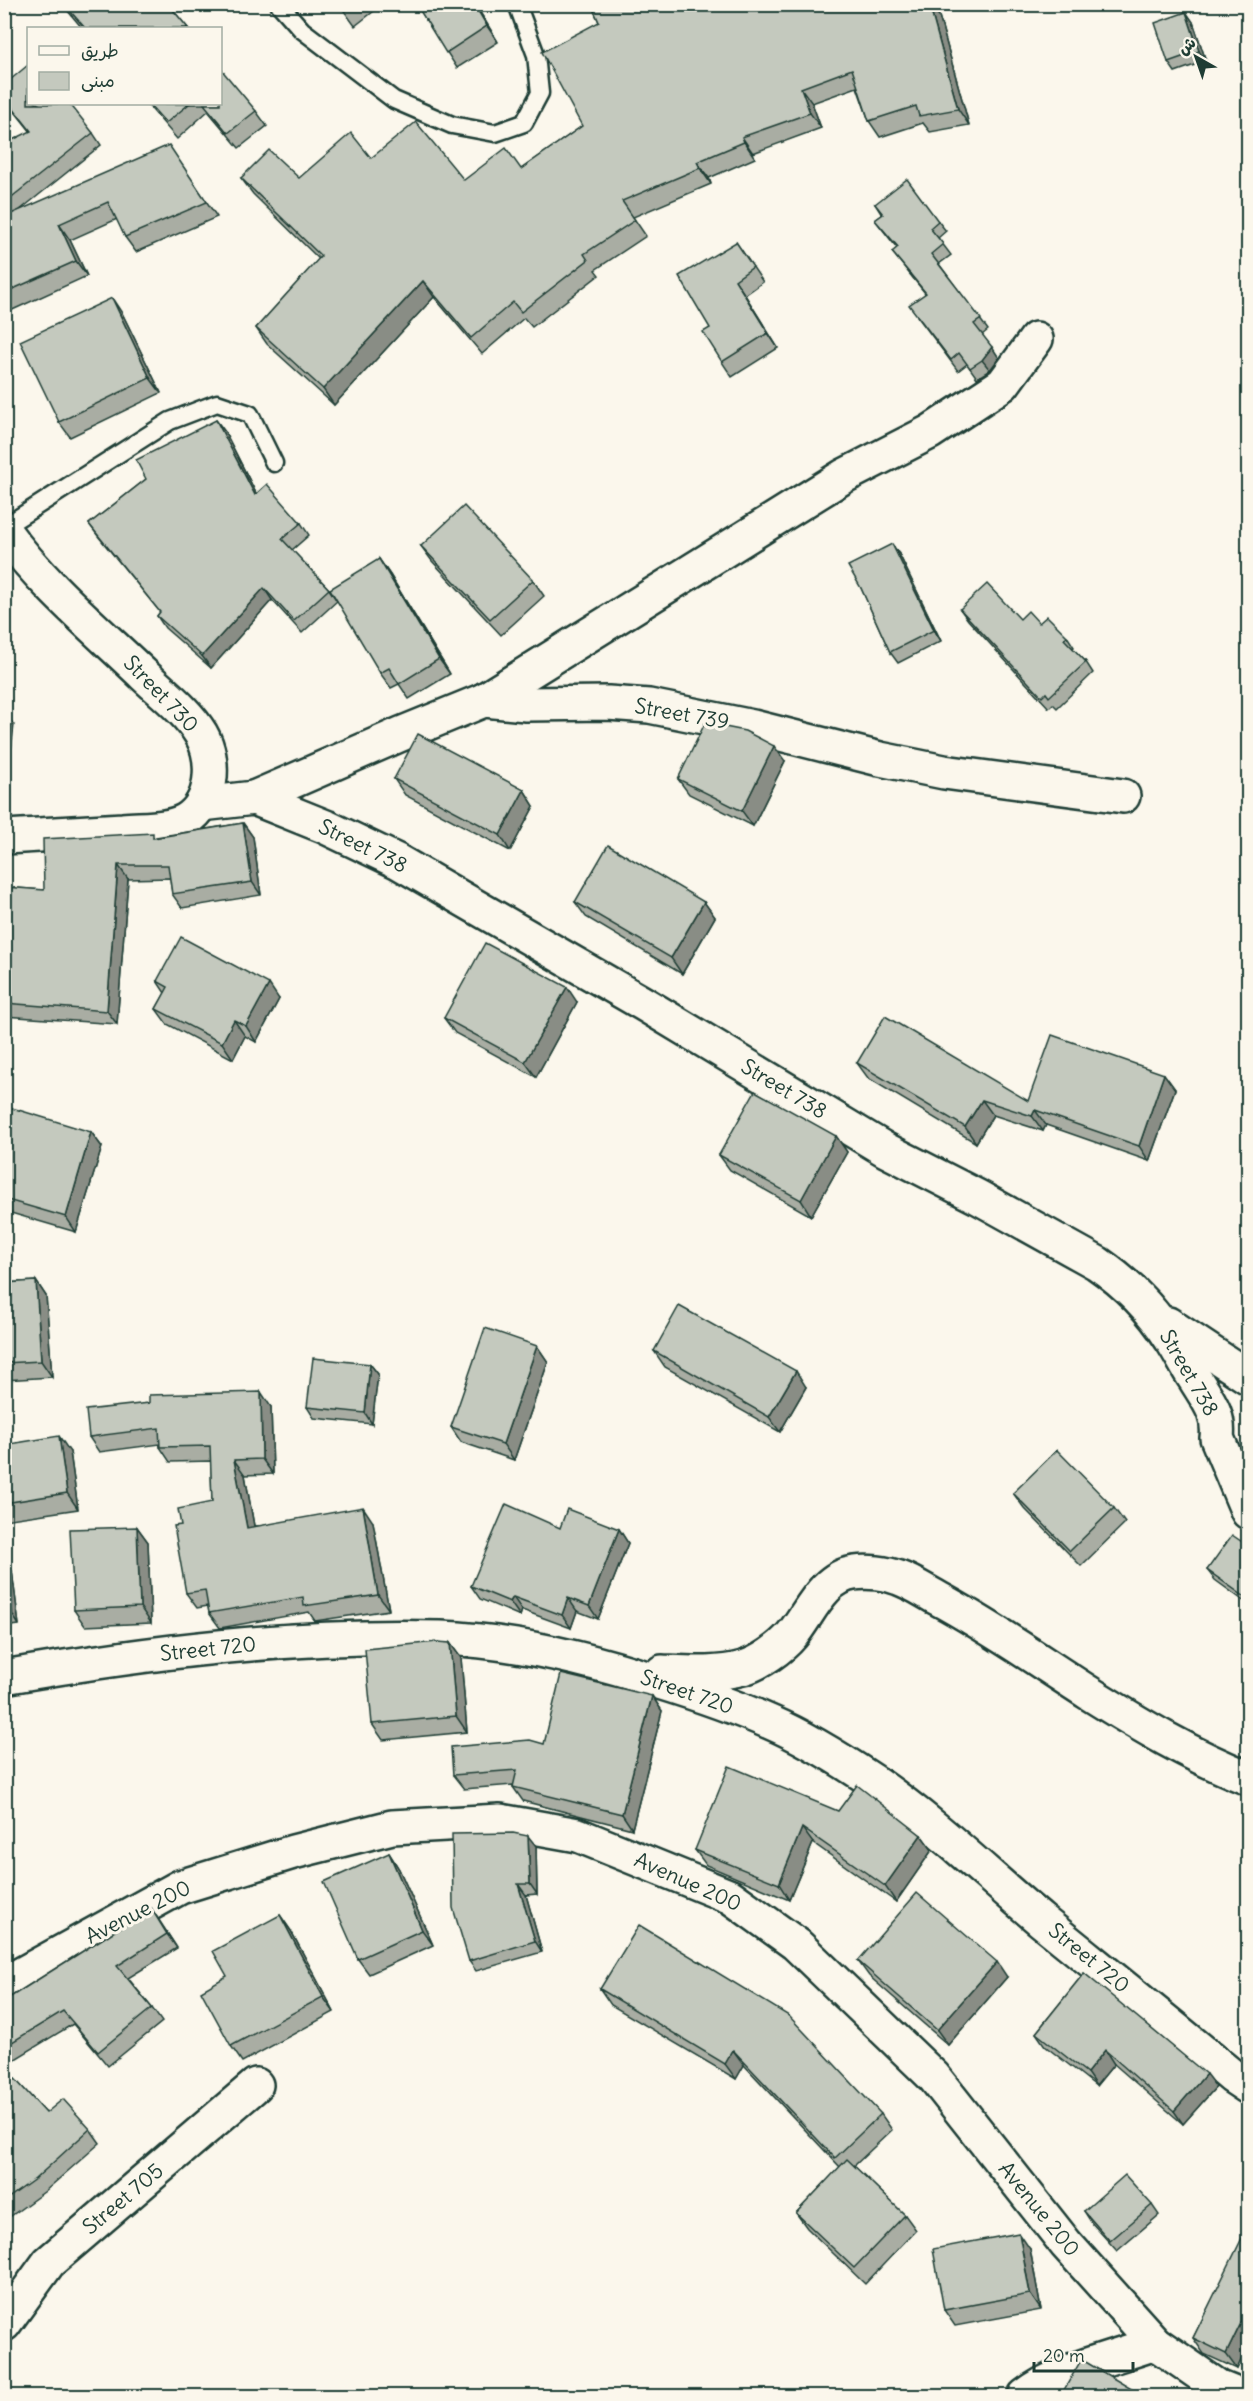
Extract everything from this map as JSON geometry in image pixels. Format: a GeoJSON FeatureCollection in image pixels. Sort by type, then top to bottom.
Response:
{"type":"FeatureCollection","features":[{"type":"Feature","properties":{"kind":"street"},"geometry":{"type":"LineString","coordinates":[[484,700],[844,476],[930,432],[1003,384],[1036,339]]}},
{"type":"Feature","properties":{"kind":"street","name":"Street 730"},"geometry":{"type":"LineString","coordinates":[[4,529],[18,550],[62,597],[183,711],[201,735],[208,758],[211,782],[202,804]]}},
{"type":"Feature","properties":{"kind":"street","name":"Street 739"},"geometry":{"type":"LineString","coordinates":[[254,798],[484,700],[526,704],[608,703],[649,706],[753,727],[880,759],[944,772],[1123,796]]}},
{"type":"Feature","properties":{"kind":"street","name":"Street 738"},"geometry":{"type":"LineString","coordinates":[[202,804],[254,798],[326,827],[398,861],[644,1004],[886,1150],[978,1197],[1114,1274],[1152,1313],[1170,1337],[1215,1410],[1218,1426],[1217,1438],[1248,1512]]}},
{"type":"Feature","properties":{"kind":"street"},"geometry":{"type":"LineString","coordinates":[[4,837],[159,828],[185,820],[202,804]]}},
{"type":"Feature","properties":{"kind":"street"},"geometry":{"type":"LineString","coordinates":[[1152,1313],[1248,1377]]}},
{"type":"Feature","properties":{"kind":"street"},"geometry":{"type":"LineString","coordinates":[[598,1662],[643,1671],[704,1674],[745,1668],[772,1653],[791,1637],[822,1592],[838,1578],[852,1573],[871,1572],[899,1578],[977,1620],[1089,1693],[1175,1745],[1248,1778]]}},
{"type":"Feature","properties":{"kind":"street","name":"Street 720"},"geometry":{"type":"LineString","coordinates":[[4,1677],[103,1660],[237,1645],[443,1638],[524,1647],[598,1662],[702,1696],[775,1724],[873,1781],[956,1844],[1041,1920],[1248,2087]]}},
{"type":"Feature","properties":{"kind":"street","name":"Avenue 200"},"geometry":{"type":"LineString","coordinates":[[4,1984],[180,1887],[304,1849],[392,1827],[500,1821],[579,1835],[731,1897],[796,1944],[934,2077],[1066,2244],[1155,2343],[1220,2388],[1240,2397]]}},
{"type":"Feature","properties":{"kind":"street","name":"Street 705"},"geometry":{"type":"LineString","coordinates":[[4,2324],[49,2262],[256,2085]]}},
{"type":"Feature","properties":{"kind":"street"},"geometry":{"type":"LineString","coordinates":[[1025,2397],[1041,2383],[1065,2373],[1155,2343]]}},
{"type":"Feature","properties":{"kind":"lane"},"geometry":{"type":"LineString","coordinates":[[279,4],[302,30],[394,100],[452,125],[495,133],[524,123],[540,93],[536,55],[517,4]]}},
{"type":"Feature","properties":{"kind":"lane"},"geometry":{"type":"LineString","coordinates":[[4,529],[170,421],[217,403],[250,414],[274,463]]}},
{"type":"Feature","properties":{"kind":"building"},"geometry":{"type":"Polygon","coordinates":[[[64,4],[168,4],[187,27],[84,27],[64,4]]]}},
{"type":"Feature","properties":{"kind":"building"},"geometry":{"type":"Polygon","coordinates":[[[340,4],[351,4],[344,10],[340,4]]]}},
{"type":"Feature","properties":{"kind":"building"},"geometry":{"type":"Polygon","coordinates":[[[416,4],[474,4],[487,26],[446,53],[416,4]]]}},
{"type":"Feature","properties":{"kind":"building"},"geometry":{"type":"Polygon","coordinates":[[[591,4],[929,4],[958,109],[919,116],[916,106],[869,121],[852,69],[801,88],[810,113],[742,137],[744,142],[697,162],[700,168],[622,201],[635,220],[584,254],[588,260],[521,312],[513,302],[471,338],[423,281],[323,389],[256,328],[321,256],[241,178],[269,150],[299,178],[351,133],[371,158],[416,122],[464,180],[506,148],[521,169],[582,126],[542,52],[599,22],[591,4]]]}},
{"type":"Feature","properties":{"kind":"building"},"geometry":{"type":"Polygon","coordinates":[[[1186,12],[1199,51],[1168,62],[1155,23],[1186,12]]]}},
{"type":"Feature","properties":{"kind":"building"},"geometry":{"type":"Polygon","coordinates":[[[27,66],[27,105],[71,105],[93,133],[4,203],[4,144],[31,131],[4,97],[4,85],[27,66]]]}},
{"type":"Feature","properties":{"kind":"building"},"geometry":{"type":"Polygon","coordinates":[[[222,70],[256,111],[228,133],[205,105],[222,105],[222,70]]]}},
{"type":"Feature","properties":{"kind":"building"},"geometry":{"type":"Polygon","coordinates":[[[150,105],[188,105],[166,123],[150,105]]]}},
{"type":"Feature","properties":{"kind":"building"},"geometry":{"type":"Polygon","coordinates":[[[169,145],[207,202],[125,237],[108,202],[59,224],[76,261],[4,293],[4,217],[169,145]]]}},
{"type":"Feature","properties":{"kind":"building"},"geometry":{"type":"Polygon","coordinates":[[[907,179],[938,221],[930,228],[943,244],[931,254],[981,319],[974,324],[992,347],[982,360],[970,368],[959,353],[951,360],[909,305],[926,293],[892,252],[898,247],[875,220],[883,214],[875,204],[907,179]]]}},
{"type":"Feature","properties":{"kind":"building"},"geometry":{"type":"Polygon","coordinates":[[[736,242],[753,267],[735,280],[768,333],[722,362],[703,332],[710,328],[679,276],[736,242]]]}},
{"type":"Feature","properties":{"kind":"building"},"geometry":{"type":"Polygon","coordinates":[[[112,298],[150,378],[59,422],[20,341],[112,298]]]}},
{"type":"Feature","properties":{"kind":"building"},"geometry":{"type":"Polygon","coordinates":[[[216,420],[255,495],[267,484],[301,523],[282,539],[329,589],[294,621],[264,588],[202,656],[157,616],[160,612],[89,524],[146,479],[136,460],[216,420]]]}},
{"type":"Feature","properties":{"kind":"building"},"geometry":{"type":"Polygon","coordinates":[[[464,506],[533,580],[490,619],[421,546],[464,506]]]}},
{"type":"Feature","properties":{"kind":"building"},"geometry":{"type":"Polygon","coordinates":[[[892,544],[934,630],[890,652],[861,588],[848,566],[892,544]]]}},
{"type":"Feature","properties":{"kind":"building"},"geometry":{"type":"Polygon","coordinates":[[[379,559],[439,659],[399,684],[389,668],[380,673],[330,589],[379,559]]]}},
{"type":"Feature","properties":{"kind":"building"},"geometry":{"type":"Polygon","coordinates":[[[987,584],[1020,619],[1028,611],[1039,623],[1047,616],[1067,636],[1064,639],[1086,662],[1049,697],[1046,693],[1042,697],[960,609],[987,584]]]}},
{"type":"Feature","properties":{"kind":"building"},"geometry":{"type":"Polygon","coordinates":[[[705,723],[745,731],[774,746],[742,811],[678,779],[705,723]]]}},
{"type":"Feature","properties":{"kind":"building"},"geometry":{"type":"Polygon","coordinates":[[[418,734],[524,790],[500,835],[394,779],[418,734]]]}},
{"type":"Feature","properties":{"kind":"building"},"geometry":{"type":"Polygon","coordinates":[[[243,823],[252,882],[172,894],[168,865],[118,865],[107,1011],[4,1003],[4,887],[44,890],[43,839],[153,833],[153,838],[243,823]]]}},
{"type":"Feature","properties":{"kind":"building"},"geometry":{"type":"Polygon","coordinates":[[[608,845],[704,902],[671,958],[575,902],[608,845]]]}},
{"type":"Feature","properties":{"kind":"building"},"geometry":{"type":"Polygon","coordinates":[[[181,937],[269,984],[246,1026],[234,1020],[222,1043],[156,1009],[168,987],[157,981],[181,937]]]}},
{"type":"Feature","properties":{"kind":"building"},"geometry":{"type":"Polygon","coordinates":[[[485,943],[567,987],[525,1062],[444,1018],[485,943]]]}},
{"type":"Feature","properties":{"kind":"building"},"geometry":{"type":"Polygon","coordinates":[[[885,1016],[1028,1101],[1052,1035],[1164,1074],[1139,1146],[1035,1110],[1032,1116],[982,1100],[965,1127],[857,1063],[885,1016]]]}},
{"type":"Feature","properties":{"kind":"building"},"geometry":{"type":"Polygon","coordinates":[[[755,1091],[836,1136],[801,1200],[719,1155],[755,1091]]]}},
{"type":"Feature","properties":{"kind":"building"},"geometry":{"type":"Polygon","coordinates":[[[12,1108],[91,1132],[66,1217],[4,1199],[4,1134],[12,1108]]]}},
{"type":"Feature","properties":{"kind":"building"},"geometry":{"type":"Polygon","coordinates":[[[36,1281],[41,1361],[4,1363],[4,1283],[36,1281]]]}},
{"type":"Feature","properties":{"kind":"building"},"geometry":{"type":"Polygon","coordinates":[[[679,1306],[796,1371],[769,1417],[654,1351],[679,1306]]]}},
{"type":"Feature","properties":{"kind":"building"},"geometry":{"type":"Polygon","coordinates":[[[485,1328],[537,1346],[503,1444],[451,1427],[485,1328]]]}},
{"type":"Feature","properties":{"kind":"building"},"geometry":{"type":"Polygon","coordinates":[[[313,1358],[370,1364],[365,1413],[307,1407],[313,1358]]]}},
{"type":"Feature","properties":{"kind":"building"},"geometry":{"type":"Polygon","coordinates":[[[261,1392],[262,1459],[234,1460],[247,1528],[363,1507],[378,1595],[304,1606],[303,1597],[209,1613],[205,1590],[186,1593],[174,1526],[181,1525],[178,1509],[212,1502],[210,1446],[160,1447],[159,1428],[89,1437],[86,1410],[149,1403],[149,1395],[261,1392]]]}},
{"type":"Feature","properties":{"kind":"building"},"geometry":{"type":"Polygon","coordinates":[[[59,1436],[67,1493],[4,1503],[4,1445],[59,1436]]]}},
{"type":"Feature","properties":{"kind":"building"},"geometry":{"type":"Polygon","coordinates":[[[1057,1450],[1114,1508],[1070,1551],[1013,1493],[1057,1450]]]}},
{"type":"Feature","properties":{"kind":"building"},"geometry":{"type":"Polygon","coordinates":[[[506,1504],[560,1528],[567,1509],[619,1529],[589,1606],[568,1598],[562,1615],[513,1597],[510,1602],[471,1586],[506,1504]]]}},
{"type":"Feature","properties":{"kind":"building"},"geometry":{"type":"Polygon","coordinates":[[[137,1527],[140,1607],[74,1610],[70,1529],[137,1527]]]}},
{"type":"Feature","properties":{"kind":"building"},"geometry":{"type":"Polygon","coordinates":[[[1232,1535],[1248,1546],[1248,1599],[1207,1570],[1232,1535]]]}},
{"type":"Feature","properties":{"kind":"building"},"geometry":{"type":"Polygon","coordinates":[[[4,1563],[12,1614],[4,1616],[4,1563]]]}},
{"type":"Feature","properties":{"kind":"building"},"geometry":{"type":"Polygon","coordinates":[[[437,1642],[450,1643],[456,1716],[372,1724],[365,1649],[437,1642]]]}},
{"type":"Feature","properties":{"kind":"building"},"geometry":{"type":"Polygon","coordinates":[[[561,1674],[652,1696],[622,1814],[513,1787],[517,1770],[453,1775],[451,1747],[530,1740],[544,1744],[561,1674]]]}},
{"type":"Feature","properties":{"kind":"building"},"geometry":{"type":"Polygon","coordinates":[[[729,1766],[838,1811],[857,1785],[921,1835],[885,1886],[802,1828],[779,1884],[695,1850],[729,1766]]]}},
{"type":"Feature","properties":{"kind":"building"},"geometry":{"type":"Polygon","coordinates":[[[513,1833],[528,1836],[530,1884],[518,1884],[535,1941],[469,1961],[453,1908],[452,1834],[513,1833]]]}},
{"type":"Feature","properties":{"kind":"building"},"geometry":{"type":"Polygon","coordinates":[[[389,1853],[422,1930],[358,1959],[324,1882],[389,1853]]]}},
{"type":"Feature","properties":{"kind":"building"},"geometry":{"type":"Polygon","coordinates":[[[917,1893],[997,1962],[937,2030],[858,1961],[917,1893]]]}},
{"type":"Feature","properties":{"kind":"building"},"geometry":{"type":"Polygon","coordinates":[[[151,1908],[167,1934],[117,1966],[152,2008],[98,2052],[63,2011],[4,2047],[4,2001],[151,1908]]]}},
{"type":"Feature","properties":{"kind":"building"},"geometry":{"type":"Polygon","coordinates":[[[280,1915],[323,1997],[231,2046],[201,1991],[227,1976],[213,1951],[280,1915]]]}},
{"type":"Feature","properties":{"kind":"building"},"geometry":{"type":"Polygon","coordinates":[[[639,1925],[789,2016],[881,2114],[835,2158],[733,2050],[725,2064],[600,1989],[639,1925]]]}},
{"type":"Feature","properties":{"kind":"building"},"geometry":{"type":"Polygon","coordinates":[[[1084,1973],[1206,2074],[1174,2111],[1105,2050],[1087,2073],[1036,2033],[1084,1973]]]}},
{"type":"Feature","properties":{"kind":"building"},"geometry":{"type":"Polygon","coordinates":[[[4,2067],[46,2113],[63,2099],[90,2129],[35,2179],[4,2201],[4,2067]]]}},
{"type":"Feature","properties":{"kind":"building"},"geometry":{"type":"Polygon","coordinates":[[[847,2159],[905,2215],[854,2268],[796,2213],[847,2159]]]}},
{"type":"Feature","properties":{"kind":"building"},"geometry":{"type":"Polygon","coordinates":[[[1125,2175],[1152,2205],[1110,2241],[1084,2211],[1125,2175]]]}},
{"type":"Feature","properties":{"kind":"building"},"geometry":{"type":"Polygon","coordinates":[[[1246,2230],[1248,2231],[1248,2320],[1244,2317],[1226,2354],[1193,2338],[1246,2230]]]}},
{"type":"Feature","properties":{"kind":"building"},"geometry":{"type":"Polygon","coordinates":[[[1019,2233],[1030,2294],[944,2310],[933,2249],[1019,2233]]]}},
{"type":"Feature","properties":{"kind":"building"},"geometry":{"type":"Polygon","coordinates":[[[1084,2361],[1145,2397],[1060,2397],[1080,2362],[1084,2361]]]}}]}
